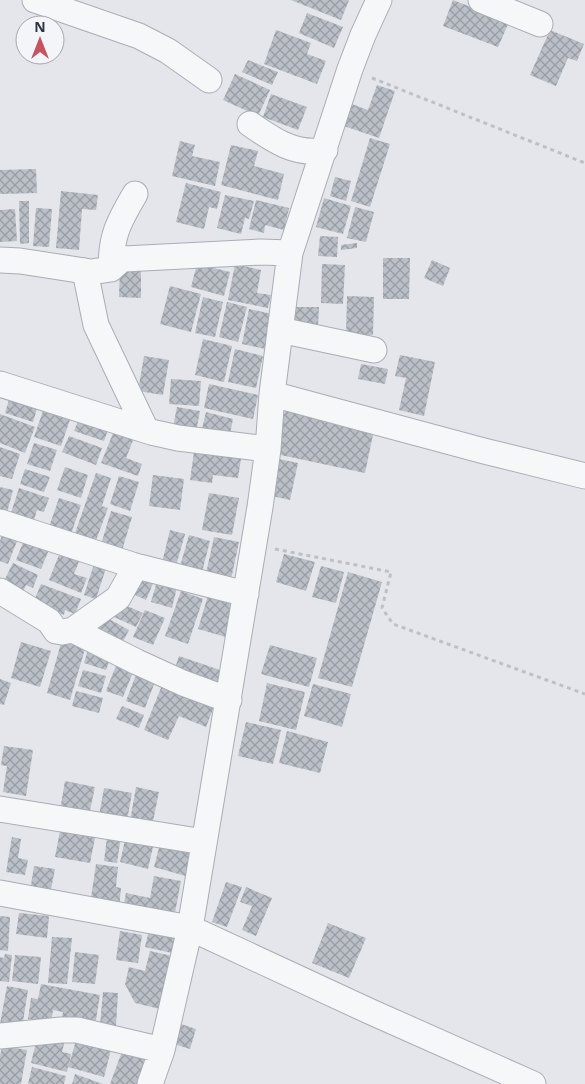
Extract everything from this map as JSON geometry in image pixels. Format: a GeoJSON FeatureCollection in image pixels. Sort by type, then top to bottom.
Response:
{"type":"FeatureCollection","features":[{"type":"Feature","properties":{"kind":"street"},"geometry":{"type":"LineString","coordinates":[[35,0],[139,36],[168,51],[209,80]]}},
{"type":"Feature","properties":{"kind":"street"},"geometry":{"type":"LineString","coordinates":[[150,1084],[162,1050],[190,928],[254,547],[268,449],[272,394],[290,253],[350,69],[379,0]]}},
{"type":"Feature","properties":{"kind":"street"},"geometry":{"type":"LineString","coordinates":[[481,0],[540,24]]}},
{"type":"Feature","properties":{"kind":"street"},"geometry":{"type":"LineString","coordinates":[[250,124],[292,148],[305,151],[325,150]]}},
{"type":"Feature","properties":{"kind":"street"},"geometry":{"type":"LineString","coordinates":[[135,194],[118,222],[98,271],[96,325],[155,433]]}},
{"type":"Feature","properties":{"kind":"street"},"geometry":{"type":"LineString","coordinates":[[0,260],[98,271],[124,259],[261,252],[290,253]]}},
{"type":"Feature","properties":{"kind":"street"},"geometry":{"type":"LineString","coordinates":[[280,330],[374,350]]}},
{"type":"Feature","properties":{"kind":"street"},"geometry":{"type":"LineString","coordinates":[[0,384],[155,433],[268,449]]}},
{"type":"Feature","properties":{"kind":"street"},"geometry":{"type":"LineString","coordinates":[[272,394],[585,476]]}},
{"type":"Feature","properties":{"kind":"street"},"geometry":{"type":"LineString","coordinates":[[0,522],[128,563],[246,594]]}},
{"type":"Feature","properties":{"kind":"street"},"geometry":{"type":"LineString","coordinates":[[59,627],[118,598],[128,563]]}},
{"type":"Feature","properties":{"kind":"street"},"geometry":{"type":"LineString","coordinates":[[0,591],[59,627],[183,683],[228,700]]}},
{"type":"Feature","properties":{"kind":"street"},"geometry":{"type":"LineString","coordinates":[[8,810],[204,842]]}},
{"type":"Feature","properties":{"kind":"street"},"geometry":{"type":"LineString","coordinates":[[0,893],[190,928],[533,1084]]}},
{"type":"Feature","properties":{"kind":"street"},"geometry":{"type":"LineString","coordinates":[[0,1036],[77,1030],[162,1050]]}},
{"type":"Feature","properties":{"kind":"path"},"geometry":{"type":"LineString","coordinates":[[350,69],[585,163]]}},
{"type":"Feature","properties":{"kind":"path"},"geometry":{"type":"LineString","coordinates":[[254,547],[280,549],[391,572],[382,608],[393,624],[585,694]]}},
{"type":"Feature","properties":{"kind":"building"},"geometry":{"type":"Polygon","coordinates":[[[291,0],[349,0],[341,20],[291,0]]]}},
{"type":"Feature","properties":{"kind":"building"},"geometry":{"type":"Polygon","coordinates":[[[453,0],[509,22],[498,47],[443,26],[453,0]]]}},
{"type":"Feature","properties":{"kind":"building"},"geometry":{"type":"Polygon","coordinates":[[[307,13],[343,27],[334,48],[299,33],[307,13]]]}},
{"type":"Feature","properties":{"kind":"building"},"geometry":{"type":"Polygon","coordinates":[[[276,30],[311,43],[307,54],[326,61],[317,84],[264,64],[276,30]]]}},
{"type":"Feature","properties":{"kind":"building"},"geometry":{"type":"Polygon","coordinates":[[[550,30],[584,44],[577,61],[568,58],[556,86],[530,75],[550,30]]]}},
{"type":"Feature","properties":{"kind":"building"},"geometry":{"type":"Polygon","coordinates":[[[248,60],[278,72],[272,85],[242,72],[248,60]]]}},
{"type":"Feature","properties":{"kind":"building"},"geometry":{"type":"Polygon","coordinates":[[[235,74],[270,90],[258,116],[223,100],[235,74]]]}},
{"type":"Feature","properties":{"kind":"building"},"geometry":{"type":"Polygon","coordinates":[[[377,85],[395,91],[379,138],[341,125],[349,103],[368,110],[377,85]]]}},
{"type":"Feature","properties":{"kind":"building"},"geometry":{"type":"Polygon","coordinates":[[[271,94],[307,107],[298,130],[263,117],[271,94]]]}},
{"type":"Feature","properties":{"kind":"building"},"geometry":{"type":"Polygon","coordinates":[[[370,138],[390,144],[370,207],[351,201],[370,138]]]}},
{"type":"Feature","properties":{"kind":"building"},"geometry":{"type":"Polygon","coordinates":[[[180,141],[195,145],[192,156],[220,162],[215,186],[172,176],[180,141]]]}},
{"type":"Feature","properties":{"kind":"building"},"geometry":{"type":"Polygon","coordinates":[[[231,145],[258,151],[254,166],[284,174],[278,200],[221,185],[231,145]]]}},
{"type":"Feature","properties":{"kind":"building"},"geometry":{"type":"Polygon","coordinates":[[[36,169],[37,193],[0,194],[0,170],[36,169]]]}},
{"type":"Feature","properties":{"kind":"building"},"geometry":{"type":"Polygon","coordinates":[[[335,177],[351,181],[346,201],[330,196],[335,177]]]}},
{"type":"Feature","properties":{"kind":"building"},"geometry":{"type":"Polygon","coordinates":[[[186,183],[221,192],[217,209],[209,207],[204,229],[176,222],[186,183]]]}},
{"type":"Feature","properties":{"kind":"building"},"geometry":{"type":"Polygon","coordinates":[[[61,191],[98,195],[96,210],[82,209],[79,250],[56,248],[61,191]]]}},
{"type":"Feature","properties":{"kind":"building"},"geometry":{"type":"Polygon","coordinates":[[[225,195],[254,201],[249,219],[245,218],[241,234],[217,228],[225,195]]]}},
{"type":"Feature","properties":{"kind":"building"},"geometry":{"type":"Polygon","coordinates":[[[324,198],[351,206],[343,234],[316,227],[324,198]]]}},
{"type":"Feature","properties":{"kind":"building"},"geometry":{"type":"Polygon","coordinates":[[[256,200],[289,208],[284,230],[265,225],[264,233],[249,229],[256,200]]]}},
{"type":"Feature","properties":{"kind":"building"},"geometry":{"type":"Polygon","coordinates":[[[19,201],[29,201],[29,243],[20,244],[19,201]]]}},
{"type":"Feature","properties":{"kind":"building"},"geometry":{"type":"Polygon","coordinates":[[[355,207],[374,212],[366,242],[347,238],[355,207]]]}},
{"type":"Feature","properties":{"kind":"building"},"geometry":{"type":"Polygon","coordinates":[[[36,208],[52,209],[49,247],[33,246],[36,208]]]}},
{"type":"Feature","properties":{"kind":"building"},"geometry":{"type":"Polygon","coordinates":[[[15,209],[17,241],[0,242],[0,210],[15,209]]]}},
{"type":"Feature","properties":{"kind":"building"},"geometry":{"type":"Polygon","coordinates":[[[320,236],[338,237],[337,257],[318,256],[320,236]]]}},
{"type":"Feature","properties":{"kind":"building"},"geometry":{"type":"Polygon","coordinates":[[[357,243],[357,248],[341,250],[341,245],[357,243]]]}},
{"type":"Feature","properties":{"kind":"building"},"geometry":{"type":"Polygon","coordinates":[[[383,258],[410,258],[409,299],[383,299],[383,258]]]}},
{"type":"Feature","properties":{"kind":"building"},"geometry":{"type":"Polygon","coordinates":[[[432,260],[450,268],[443,286],[424,278],[432,260]]]}},
{"type":"Feature","properties":{"kind":"building"},"geometry":{"type":"Polygon","coordinates":[[[197,264],[230,272],[224,296],[191,287],[197,264]]]}},
{"type":"Feature","properties":{"kind":"building"},"geometry":{"type":"Polygon","coordinates":[[[235,264],[261,270],[257,293],[271,295],[268,308],[228,300],[235,264]]]}},
{"type":"Feature","properties":{"kind":"building"},"geometry":{"type":"Polygon","coordinates":[[[322,264],[345,265],[343,304],[321,303],[322,264]]]}},
{"type":"Feature","properties":{"kind":"building"},"geometry":{"type":"Polygon","coordinates":[[[120,266],[141,266],[141,298],[119,297],[120,266]]]}},
{"type":"Feature","properties":{"kind":"building"},"geometry":{"type":"Polygon","coordinates":[[[170,286],[201,294],[191,332],[160,324],[170,286]]]}},
{"type":"Feature","properties":{"kind":"building"},"geometry":{"type":"Polygon","coordinates":[[[347,296],[374,297],[373,335],[346,335],[347,296]]]}},
{"type":"Feature","properties":{"kind":"building"},"geometry":{"type":"Polygon","coordinates":[[[203,297],[223,302],[215,337],[195,333],[203,297]]]}},
{"type":"Feature","properties":{"kind":"building"},"geometry":{"type":"Polygon","coordinates":[[[227,302],[247,307],[238,342],[219,337],[227,302]]]}},
{"type":"Feature","properties":{"kind":"building"},"geometry":{"type":"Polygon","coordinates":[[[295,307],[319,307],[318,327],[295,327],[295,307]]]}},
{"type":"Feature","properties":{"kind":"building"},"geometry":{"type":"Polygon","coordinates":[[[249,309],[272,314],[265,349],[242,344],[249,309]]]}},
{"type":"Feature","properties":{"kind":"building"},"geometry":{"type":"Polygon","coordinates":[[[203,339],[232,346],[224,382],[195,375],[203,339]]]}},
{"type":"Feature","properties":{"kind":"building"},"geometry":{"type":"Polygon","coordinates":[[[235,349],[263,356],[256,388],[228,382],[235,349]]]}},
{"type":"Feature","properties":{"kind":"building"},"geometry":{"type":"Polygon","coordinates":[[[400,355],[435,362],[424,416],[399,410],[406,378],[395,376],[400,355]]]}},
{"type":"Feature","properties":{"kind":"building"},"geometry":{"type":"Polygon","coordinates":[[[144,356],[169,360],[163,395],[138,391],[144,356]]]}},
{"type":"Feature","properties":{"kind":"building"},"geometry":{"type":"Polygon","coordinates":[[[361,364],[388,369],[385,384],[358,379],[361,364]]]}},
{"type":"Feature","properties":{"kind":"building"},"geometry":{"type":"Polygon","coordinates":[[[171,379],[201,381],[199,406],[169,404],[171,379]]]}},
{"type":"Feature","properties":{"kind":"building"},"geometry":{"type":"Polygon","coordinates":[[[209,384],[258,395],[253,419],[204,408],[209,384]]]}},
{"type":"Feature","properties":{"kind":"building"},"geometry":{"type":"Polygon","coordinates":[[[11,393],[39,402],[33,422],[5,413],[11,393]]]}},
{"type":"Feature","properties":{"kind":"building"},"geometry":{"type":"Polygon","coordinates":[[[45,405],[72,414],[61,446],[34,437],[45,405]]]}},
{"type":"Feature","properties":{"kind":"building"},"geometry":{"type":"Polygon","coordinates":[[[286,406],[375,425],[365,473],[276,454],[286,406]]]}},
{"type":"Feature","properties":{"kind":"building"},"geometry":{"type":"Polygon","coordinates":[[[177,407],[200,411],[196,432],[173,427],[177,407]]]}},
{"type":"Feature","properties":{"kind":"building"},"geometry":{"type":"Polygon","coordinates":[[[206,412],[233,419],[229,439],[201,433],[206,412]]]}},
{"type":"Feature","properties":{"kind":"building"},"geometry":{"type":"Polygon","coordinates":[[[0,414],[35,427],[25,453],[0,443],[0,414]]]}},
{"type":"Feature","properties":{"kind":"building"},"geometry":{"type":"Polygon","coordinates":[[[81,414],[110,424],[104,441],[74,431],[81,414]]]}},
{"type":"Feature","properties":{"kind":"building"},"geometry":{"type":"Polygon","coordinates":[[[116,426],[136,433],[126,458],[142,464],[138,476],[101,463],[116,426]]]}},
{"type":"Feature","properties":{"kind":"building"},"geometry":{"type":"Polygon","coordinates":[[[69,436],[102,448],[96,465],[62,452],[69,436]]]}},
{"type":"Feature","properties":{"kind":"building"},"geometry":{"type":"Polygon","coordinates":[[[34,443],[57,450],[50,471],[27,464],[34,443]]]}},
{"type":"Feature","properties":{"kind":"building"},"geometry":{"type":"Polygon","coordinates":[[[195,445],[242,452],[238,478],[213,475],[212,483],[190,480],[195,445]]]}},
{"type":"Feature","properties":{"kind":"building"},"geometry":{"type":"Polygon","coordinates":[[[0,447],[20,454],[12,479],[0,476],[0,447]]]}},
{"type":"Feature","properties":{"kind":"building"},"geometry":{"type":"Polygon","coordinates":[[[279,459],[298,463],[290,500],[272,496],[279,459]]]}},
{"type":"Feature","properties":{"kind":"building"},"geometry":{"type":"Polygon","coordinates":[[[65,467],[88,475],[81,498],[57,490],[65,467]]]}},
{"type":"Feature","properties":{"kind":"building"},"geometry":{"type":"Polygon","coordinates":[[[25,469],[50,477],[44,492],[20,484],[25,469]]]}},
{"type":"Feature","properties":{"kind":"building"},"geometry":{"type":"Polygon","coordinates":[[[96,473],[111,478],[102,506],[108,508],[94,546],[73,539],[96,473]]]}},
{"type":"Feature","properties":{"kind":"building"},"geometry":{"type":"Polygon","coordinates":[[[153,475],[184,479],[180,510],[149,506],[153,475]]]}},
{"type":"Feature","properties":{"kind":"building"},"geometry":{"type":"Polygon","coordinates":[[[119,476],[139,482],[130,511],[110,504],[119,476]]]}},
{"type":"Feature","properties":{"kind":"building"},"geometry":{"type":"Polygon","coordinates":[[[0,487],[13,490],[6,517],[0,515],[0,487]]]}},
{"type":"Feature","properties":{"kind":"building"},"geometry":{"type":"Polygon","coordinates":[[[19,488],[49,498],[44,512],[37,510],[33,523],[10,516],[19,488]]]}},
{"type":"Feature","properties":{"kind":"building"},"geometry":{"type":"Polygon","coordinates":[[[209,493],[239,498],[232,535],[202,530],[209,493]]]}},
{"type":"Feature","properties":{"kind":"building"},"geometry":{"type":"Polygon","coordinates":[[[59,498],[81,505],[71,534],[49,527],[59,498]]]}},
{"type":"Feature","properties":{"kind":"building"},"geometry":{"type":"Polygon","coordinates":[[[111,511],[132,517],[121,554],[100,548],[111,511]]]}},
{"type":"Feature","properties":{"kind":"building"},"geometry":{"type":"Polygon","coordinates":[[[4,530],[19,536],[8,564],[0,561],[0,541],[4,530]]]}},
{"type":"Feature","properties":{"kind":"building"},"geometry":{"type":"Polygon","coordinates":[[[170,530],[185,534],[176,566],[162,563],[170,530]]]}},
{"type":"Feature","properties":{"kind":"building"},"geometry":{"type":"Polygon","coordinates":[[[26,535],[51,545],[41,569],[16,560],[26,535]]]}},
{"type":"Feature","properties":{"kind":"building"},"geometry":{"type":"Polygon","coordinates":[[[189,535],[210,541],[201,576],[179,570],[189,535]]]}},
{"type":"Feature","properties":{"kind":"building"},"geometry":{"type":"Polygon","coordinates":[[[214,537],[239,542],[230,584],[205,578],[214,537]]]}},
{"type":"Feature","properties":{"kind":"building"},"geometry":{"type":"Polygon","coordinates":[[[61,550],[81,557],[74,574],[87,578],[81,593],[49,580],[61,550]]]}},
{"type":"Feature","properties":{"kind":"building"},"geometry":{"type":"Polygon","coordinates":[[[284,554],[315,562],[306,591],[276,582],[284,554]]]}},
{"type":"Feature","properties":{"kind":"building"},"geometry":{"type":"Polygon","coordinates":[[[95,561],[107,565],[96,599],[84,595],[95,561]]]}},
{"type":"Feature","properties":{"kind":"building"},"geometry":{"type":"Polygon","coordinates":[[[13,563],[38,575],[33,588],[26,585],[23,592],[3,583],[13,563]]]}},
{"type":"Feature","properties":{"kind":"building"},"geometry":{"type":"Polygon","coordinates":[[[321,566],[344,572],[336,603],[312,597],[321,566]]]}},
{"type":"Feature","properties":{"kind":"building"},"geometry":{"type":"Polygon","coordinates":[[[134,571],[155,579],[146,600],[126,591],[134,571]]]}},
{"type":"Feature","properties":{"kind":"building"},"geometry":{"type":"Polygon","coordinates":[[[348,572],[382,582],[352,687],[318,678],[348,572]]]}},
{"type":"Feature","properties":{"kind":"building"},"geometry":{"type":"Polygon","coordinates":[[[158,578],[178,583],[172,608],[151,602],[158,578]]]}},
{"type":"Feature","properties":{"kind":"building"},"geometry":{"type":"Polygon","coordinates":[[[41,584],[81,599],[75,614],[65,610],[64,615],[33,604],[41,584]]]}},
{"type":"Feature","properties":{"kind":"building"},"geometry":{"type":"Polygon","coordinates":[[[181,591],[203,599],[188,644],[165,636],[181,591]]]}},
{"type":"Feature","properties":{"kind":"building"},"geometry":{"type":"Polygon","coordinates":[[[209,592],[237,600],[226,637],[198,629],[209,592]]]}},
{"type":"Feature","properties":{"kind":"building"},"geometry":{"type":"Polygon","coordinates":[[[118,602],[143,613],[136,627],[112,616],[118,602]]]}},
{"type":"Feature","properties":{"kind":"building"},"geometry":{"type":"Polygon","coordinates":[[[145,610],[165,618],[153,645],[133,637],[145,610]]]}},
{"type":"Feature","properties":{"kind":"building"},"geometry":{"type":"Polygon","coordinates":[[[100,614],[129,630],[120,647],[90,631],[100,614]]]}},
{"type":"Feature","properties":{"kind":"building"},"geometry":{"type":"Polygon","coordinates":[[[63,636],[87,642],[70,700],[47,693],[63,636]]]}},
{"type":"Feature","properties":{"kind":"building"},"geometry":{"type":"Polygon","coordinates":[[[21,642],[51,651],[40,687],[11,678],[21,642]]]}},
{"type":"Feature","properties":{"kind":"building"},"geometry":{"type":"Polygon","coordinates":[[[270,645],[317,658],[309,687],[261,674],[270,645]]]}},
{"type":"Feature","properties":{"kind":"building"},"geometry":{"type":"Polygon","coordinates":[[[89,647],[112,655],[106,670],[84,663],[89,647]]]}},
{"type":"Feature","properties":{"kind":"building"},"geometry":{"type":"Polygon","coordinates":[[[179,656],[226,672],[219,690],[173,674],[179,656]]]}},
{"type":"Feature","properties":{"kind":"building"},"geometry":{"type":"Polygon","coordinates":[[[117,663],[134,670],[123,697],[106,691],[117,663]]]}},
{"type":"Feature","properties":{"kind":"building"},"geometry":{"type":"Polygon","coordinates":[[[83,670],[106,676],[101,693],[78,686],[83,670]]]}},
{"type":"Feature","properties":{"kind":"building"},"geometry":{"type":"Polygon","coordinates":[[[137,672],[156,679],[145,708],[126,701],[137,672]]]}},
{"type":"Feature","properties":{"kind":"building"},"geometry":{"type":"Polygon","coordinates":[[[0,679],[11,683],[4,705],[0,704],[0,679]]]}},
{"type":"Feature","properties":{"kind":"building"},"geometry":{"type":"Polygon","coordinates":[[[163,683],[215,704],[206,727],[179,716],[168,740],[144,730],[163,683]]]}},
{"type":"Feature","properties":{"kind":"building"},"geometry":{"type":"Polygon","coordinates":[[[267,683],[305,692],[296,730],[259,721],[267,683]]]}},
{"type":"Feature","properties":{"kind":"building"},"geometry":{"type":"Polygon","coordinates":[[[313,684],[351,694],[342,727],[304,716],[313,684]]]}},
{"type":"Feature","properties":{"kind":"building"},"geometry":{"type":"Polygon","coordinates":[[[76,691],[103,698],[99,713],[72,706],[76,691]]]}},
{"type":"Feature","properties":{"kind":"building"},"geometry":{"type":"Polygon","coordinates":[[[122,706],[144,715],[139,728],[116,719],[122,706]]]}},
{"type":"Feature","properties":{"kind":"building"},"geometry":{"type":"Polygon","coordinates":[[[246,722],[281,730],[273,764],[238,756],[246,722]]]}},
{"type":"Feature","properties":{"kind":"building"},"geometry":{"type":"Polygon","coordinates":[[[287,731],[328,742],[320,773],[279,763],[287,731]]]}},
{"type":"Feature","properties":{"kind":"building"},"geometry":{"type":"Polygon","coordinates":[[[4,746],[33,750],[26,796],[3,792],[7,766],[1,765],[4,746]]]}},
{"type":"Feature","properties":{"kind":"building"},"geometry":{"type":"Polygon","coordinates":[[[65,781],[95,787],[89,815],[60,810],[65,781]]]}},
{"type":"Feature","properties":{"kind":"building"},"geometry":{"type":"Polygon","coordinates":[[[136,787],[159,792],[152,826],[130,821],[136,787]]]}},
{"type":"Feature","properties":{"kind":"building"},"geometry":{"type":"Polygon","coordinates":[[[104,788],[132,793],[127,821],[99,816],[104,788]]]}},
{"type":"Feature","properties":{"kind":"building"},"geometry":{"type":"Polygon","coordinates":[[[62,821],[97,828],[90,863],[55,857],[62,821]]]}},
{"type":"Feature","properties":{"kind":"building"},"geometry":{"type":"Polygon","coordinates":[[[108,829],[122,830],[117,863],[104,861],[108,829]]]}},
{"type":"Feature","properties":{"kind":"building"},"geometry":{"type":"Polygon","coordinates":[[[127,832],[155,838],[148,869],[120,862],[127,832]]]}},
{"type":"Feature","properties":{"kind":"building"},"geometry":{"type":"Polygon","coordinates":[[[12,837],[21,839],[18,858],[28,860],[25,875],[6,872],[12,837]]]}},
{"type":"Feature","properties":{"kind":"building"},"geometry":{"type":"Polygon","coordinates":[[[161,840],[196,849],[189,877],[154,867],[161,840]]]}},
{"type":"Feature","properties":{"kind":"building"},"geometry":{"type":"Polygon","coordinates":[[[96,864],[118,867],[116,887],[121,888],[119,908],[90,905],[96,864]]]}},
{"type":"Feature","properties":{"kind":"building"},"geometry":{"type":"Polygon","coordinates":[[[34,866],[55,869],[50,894],[30,891],[34,866]]]}},
{"type":"Feature","properties":{"kind":"building"},"geometry":{"type":"Polygon","coordinates":[[[154,876],[181,881],[174,918],[123,909],[126,893],[150,898],[154,876]]]}},
{"type":"Feature","properties":{"kind":"building"},"geometry":{"type":"Polygon","coordinates":[[[226,882],[242,887],[227,927],[212,922],[226,882]]]}},
{"type":"Feature","properties":{"kind":"building"},"geometry":{"type":"Polygon","coordinates":[[[246,887],[272,898],[256,936],[242,930],[252,906],[240,902],[246,887]]]}},
{"type":"Feature","properties":{"kind":"building"},"geometry":{"type":"Polygon","coordinates":[[[19,913],[49,916],[47,938],[16,934],[19,913]]]}},
{"type":"Feature","properties":{"kind":"building"},"geometry":{"type":"Polygon","coordinates":[[[0,916],[10,917],[8,951],[0,950],[0,916]]]}},
{"type":"Feature","properties":{"kind":"building"},"geometry":{"type":"Polygon","coordinates":[[[328,923],[366,938],[349,978],[312,963],[328,923]]]}},
{"type":"Feature","properties":{"kind":"building"},"geometry":{"type":"Polygon","coordinates":[[[149,930],[176,936],[172,953],[145,947],[149,930]]]}},
{"type":"Feature","properties":{"kind":"building"},"geometry":{"type":"Polygon","coordinates":[[[120,931],[142,935],[138,963],[116,960],[120,931]]]}},
{"type":"Feature","properties":{"kind":"building"},"geometry":{"type":"Polygon","coordinates":[[[52,937],[72,938],[67,984],[48,983],[52,937]]]}},
{"type":"Feature","properties":{"kind":"building"},"geometry":{"type":"Polygon","coordinates":[[[150,951],[172,956],[160,1009],[135,1003],[125,984],[129,967],[145,971],[150,951]]]}},
{"type":"Feature","properties":{"kind":"building"},"geometry":{"type":"Polygon","coordinates":[[[75,952],[99,955],[95,984],[72,982],[75,952]]]}},
{"type":"Feature","properties":{"kind":"building"},"geometry":{"type":"Polygon","coordinates":[[[5,954],[12,955],[9,982],[0,981],[0,957],[4,958],[5,954]]]}},
{"type":"Feature","properties":{"kind":"building"},"geometry":{"type":"Polygon","coordinates":[[[15,955],[41,957],[38,984],[12,981],[15,955]]]}},
{"type":"Feature","properties":{"kind":"building"},"geometry":{"type":"Polygon","coordinates":[[[41,984],[100,995],[95,1026],[61,1021],[63,1012],[53,1010],[51,1023],[28,1019],[31,998],[38,999],[41,984]]]}},
{"type":"Feature","properties":{"kind":"building"},"geometry":{"type":"Polygon","coordinates":[[[7,986],[28,990],[22,1028],[0,1024],[7,986]]]}},
{"type":"Feature","properties":{"kind":"building"},"geometry":{"type":"Polygon","coordinates":[[[103,992],[118,993],[116,1026],[100,1025],[103,992]]]}},
{"type":"Feature","properties":{"kind":"building"},"geometry":{"type":"Polygon","coordinates":[[[178,1023],[196,1029],[190,1049],[171,1043],[178,1023]]]}},
{"type":"Feature","properties":{"kind":"building"},"geometry":{"type":"Polygon","coordinates":[[[38,1034],[65,1040],[62,1052],[71,1054],[69,1065],[77,1037],[112,1046],[104,1077],[68,1067],[67,1072],[31,1063],[38,1034]]]}},
{"type":"Feature","properties":{"kind":"building"},"geometry":{"type":"Polygon","coordinates":[[[2,1046],[27,1050],[21,1084],[0,1084],[2,1046]]]}},
{"type":"Feature","properties":{"kind":"building"},"geometry":{"type":"Polygon","coordinates":[[[123,1049],[147,1057],[138,1084],[110,1084],[123,1049]]]}},
{"type":"Feature","properties":{"kind":"building"},"geometry":{"type":"Polygon","coordinates":[[[32,1067],[66,1076],[64,1084],[28,1084],[32,1067]]]}},
{"type":"Feature","properties":{"kind":"building"},"geometry":{"type":"Polygon","coordinates":[[[75,1074],[103,1084],[72,1084],[75,1074]]]}}]}
